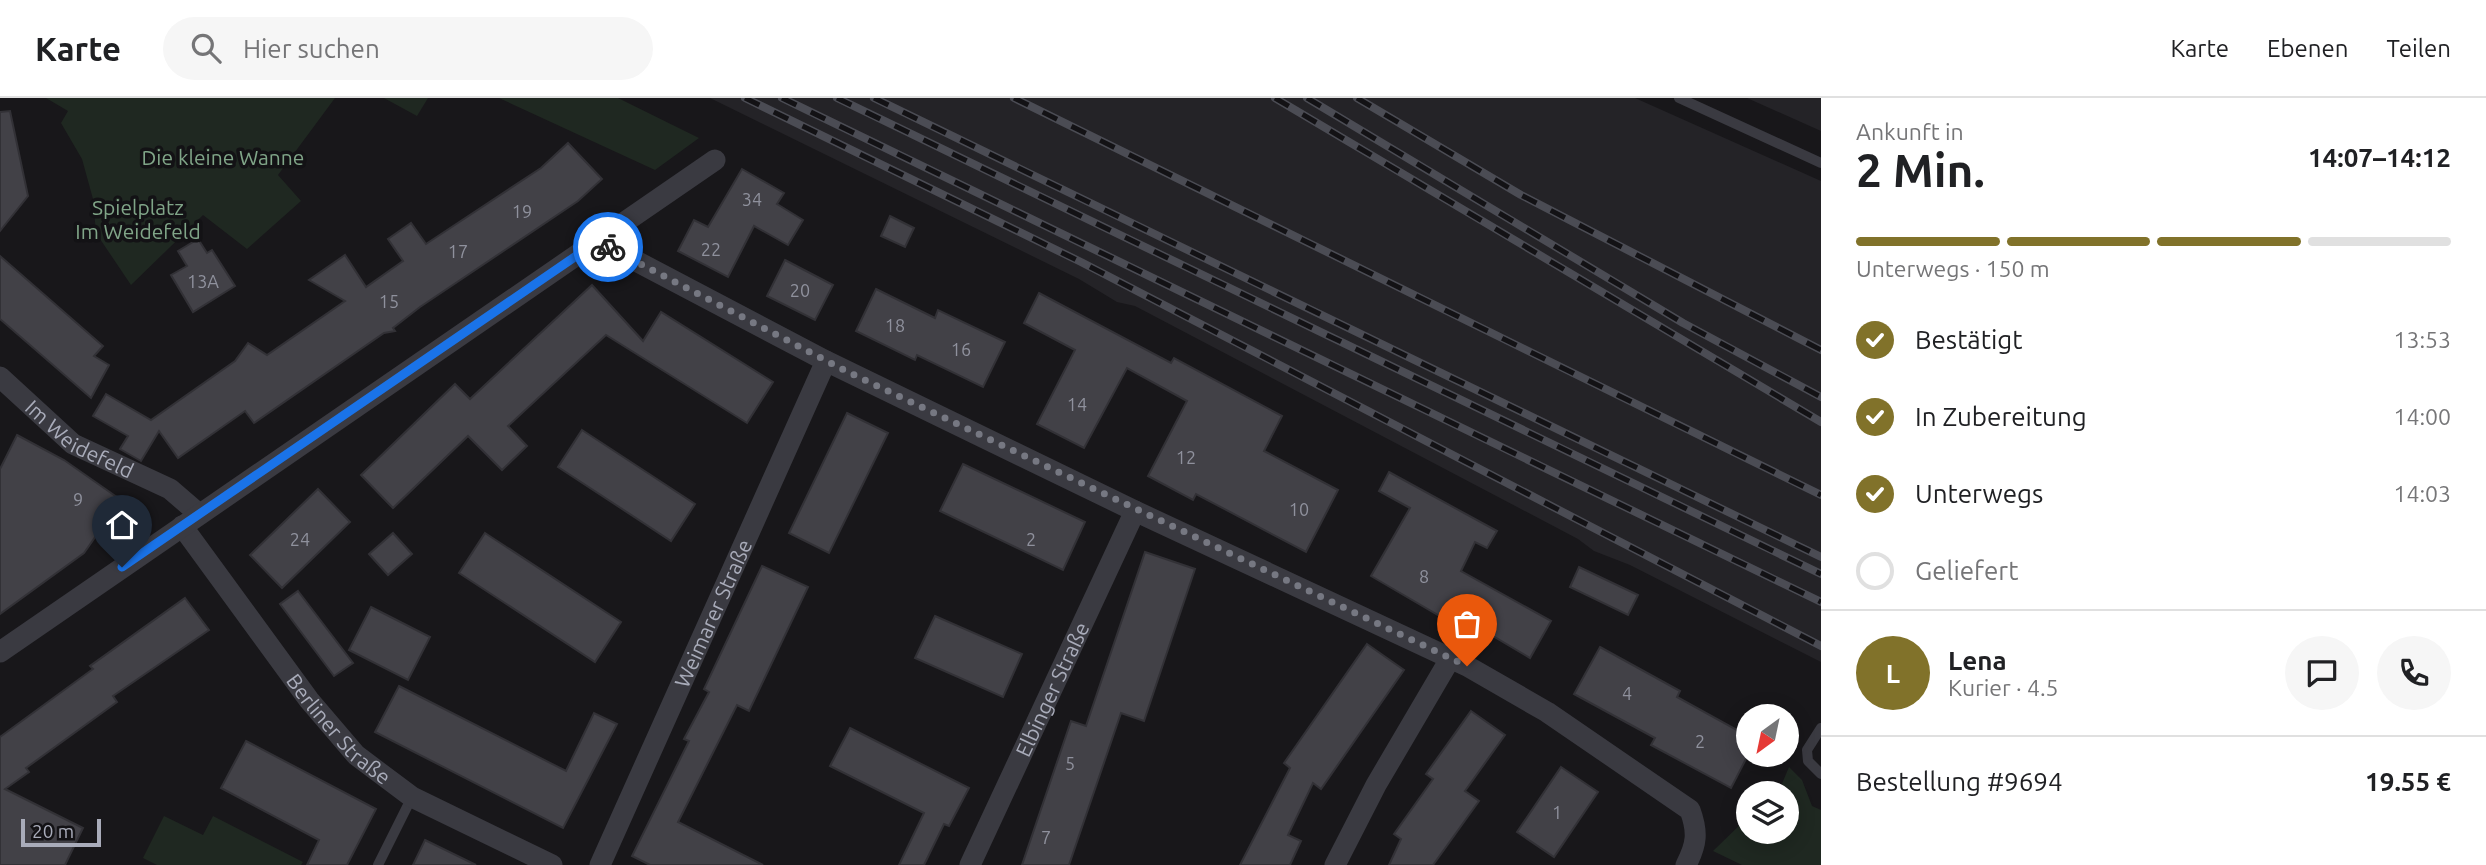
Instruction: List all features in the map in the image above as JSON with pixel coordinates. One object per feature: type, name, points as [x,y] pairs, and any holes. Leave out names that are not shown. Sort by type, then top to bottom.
[{"type":"street","points":[[0,652],[715,160]]},
{"type":"street","points":[[598,241],[826,361],[1135,511],[1450,659],[1547,712],[1690,810],[1697,830],[1696,845],[1686,865]]},
{"type":"street","name":"Weimarer Straße","points":[[600,865],[826,361]]},
{"type":"street","name":"Im Weidefeld","points":[[0,377],[73,444],[170,489],[191,520]]},
{"type":"street","name":"Elbinger Straße","points":[[970,865],[1135,511]]},
{"type":"street","name":"Berliner Straße","points":[[191,520],[332,728],[356,755],[412,797],[552,865]]},
{"type":"street","points":[[1335,865],[1376,785],[1450,659]]},
{"type":"lane","points":[[1679,98],[1821,163]]},
{"type":"lane","points":[[1821,728],[1807,750],[1808,761],[1821,774]]},
{"type":"lane","points":[[378,865],[412,797]]},
{"type":"shaded area","points":[[710,98],[1635,98],[1821,181],[1821,662],[1630,565],[1594,551],[1578,539],[1135,306],[1117,302],[1079,279]]},
{"type":"shaded area","points":[[1747,98],[1821,98],[1821,131]]},
{"type":"green space","name":"Die kleine Wanne","points":[[46,98],[335,98],[278,175],[301,201],[247,249],[203,215],[131,285],[96,233],[93,199],[82,159],[61,123],[68,111]]},
{"type":"green space","points":[[384,98],[428,98],[417,116]]},
{"type":"green space","points":[[499,98],[618,98],[699,138],[655,170]]},
{"type":"green space","points":[[1789,767],[1802,780],[1812,806],[1821,810],[1821,865],[1742,865],[1713,851],[1736,829],[1736,844],[1799,844],[1799,781],[1783,781]]},
{"type":"green space","points":[[164,816],[203,835],[213,816],[303,862],[301,865],[157,865],[143,858]]},
{"type":"building","points":[[10,111],[28,196],[0,231],[0,112]]},
{"type":"building","points":[[568,143],[602,179],[578,201],[420,307],[393,328],[395,331],[384,333],[254,423],[245,411],[178,458],[159,431],[141,461],[120,449],[128,436],[93,416],[106,394],[151,420],[235,361],[248,343],[267,355],[345,301],[309,280],[345,255],[366,287],[403,261],[388,239],[411,223],[426,244],[541,168]]},
{"type":"building","points":[[742,169],[784,193],[777,204],[803,220],[788,245],[754,226],[728,277],[678,251],[694,220],[708,227]]},
{"type":"building","points":[[890,216],[914,228],[905,247],[881,236]]},
{"type":"building","points":[[198,239],[207,253],[212,250],[235,286],[193,312],[171,275],[187,266],[178,251]]},
{"type":"building","points":[[0,256],[103,346],[94,356],[109,365],[91,398],[0,319]]},
{"type":"building","points":[[785,260],[833,285],[815,320],[767,296]]},
{"type":"building","points":[[592,285],[643,341],[661,312],[773,382],[747,423],[606,335],[508,426],[527,446],[502,470],[468,436],[393,508],[361,475],[455,384],[470,399]]},
{"type":"building","points":[[876,289],[935,318],[938,310],[1005,342],[983,387],[917,355],[915,360],[856,331]]},
{"type":"building","points":[[1039,293],[1171,363],[1174,358],[1282,416],[1264,451],[1338,490],[1306,552],[1196,494],[1193,500],[1148,476],[1187,401],[1127,368],[1084,448],[1037,424],[1075,350],[1024,323]]},
{"type":"building","points":[[847,413],[888,433],[829,553],[789,533]]},
{"type":"building","points":[[582,430],[695,504],[671,541],[558,467]]},
{"type":"building","points":[[17,435],[64,460],[121,500],[84,553],[0,614],[0,469]]},
{"type":"building","points":[[963,464],[1085,522],[1063,570],[940,511]]},
{"type":"building","points":[[1389,472],[1497,531],[1487,548],[1475,542],[1461,571],[1551,621],[1530,658],[1454,613],[1450,622],[1371,576],[1410,508],[1379,491]]},
{"type":"building","points":[[318,489],[350,522],[282,588],[250,555]]},
{"type":"building","points":[[393,533],[412,554],[388,575],[369,554]]},
{"type":"building","points":[[485,533],[621,622],[595,662],[459,573]]},
{"type":"building","points":[[1145,552],[1195,569],[1144,721],[1121,713],[1069,865],[1022,865],[1071,721],[1086,726]]},
{"type":"building","points":[[762,566],[808,587],[749,711],[737,705],[678,822],[763,865],[650,865],[632,856],[689,741],[684,739],[709,692],[704,689]]},
{"type":"building","points":[[1579,567],[1638,595],[1628,615],[1570,587]]},
{"type":"building","points":[[298,591],[353,663],[334,676],[280,604]]},
{"type":"building","points":[[185,598],[209,630],[113,696],[117,702],[26,768],[29,772],[5,789],[83,828],[65,865],[0,865],[0,737],[93,669],[90,666]]},
{"type":"building","points":[[371,607],[430,637],[408,680],[349,650]]},
{"type":"building","points":[[935,616],[1022,654],[1003,697],[915,658]]},
{"type":"building","points":[[1367,644],[1404,670],[1321,789],[1313,783],[1288,835],[1301,841],[1290,865],[1240,865],[1290,768],[1284,763]]},
{"type":"building","points":[[1600,647],[1680,691],[1677,697],[1736,729],[1736,767],[1742,767],[1731,788],[1651,745],[1655,738],[1574,694]]},
{"type":"building","points":[[399,686],[566,771],[594,713],[617,724],[563,828],[375,732]]},
{"type":"building","points":[[1471,711],[1505,735],[1465,791],[1479,801],[1433,865],[1389,865],[1401,839],[1394,834],[1433,779],[1426,774]]},
{"type":"building","points":[[850,728],[969,788],[949,826],[944,824],[924,865],[899,865],[924,813],[830,766]]},
{"type":"building","points":[[246,741],[376,809],[347,865],[307,865],[319,840],[221,788]]},
{"type":"building","points":[[1561,767],[1598,792],[1554,857],[1517,832]]},
{"type":"building","points":[[425,840],[476,865],[413,865]]},
{"type":"railway","points":[[745,98],[1081,262],[1821,646]]},
{"type":"railway","points":[[782,98],[1821,602]]},
{"type":"railway","points":[[837,98],[1821,574]]},
{"type":"railway","points":[[874,98],[1821,557]]},
{"type":"railway","points":[[1014,98],[1821,495]]},
{"type":"railway","points":[[1275,98],[1821,422]]},
{"type":"railway","points":[[1307,98],[1683,323],[1821,397]]},
{"type":"railway","points":[[1357,98],[1521,195],[1821,350]]},
{"type":"way so far","points":[[608,247],[850,373],[1135,511],[1467,666]]},
{"type":"route","points":[[122,567],[598,241],[608,247]]},
{"type":"park label","name":"Spielplatz Im Weidefeld","points":[[138,219]]}]
